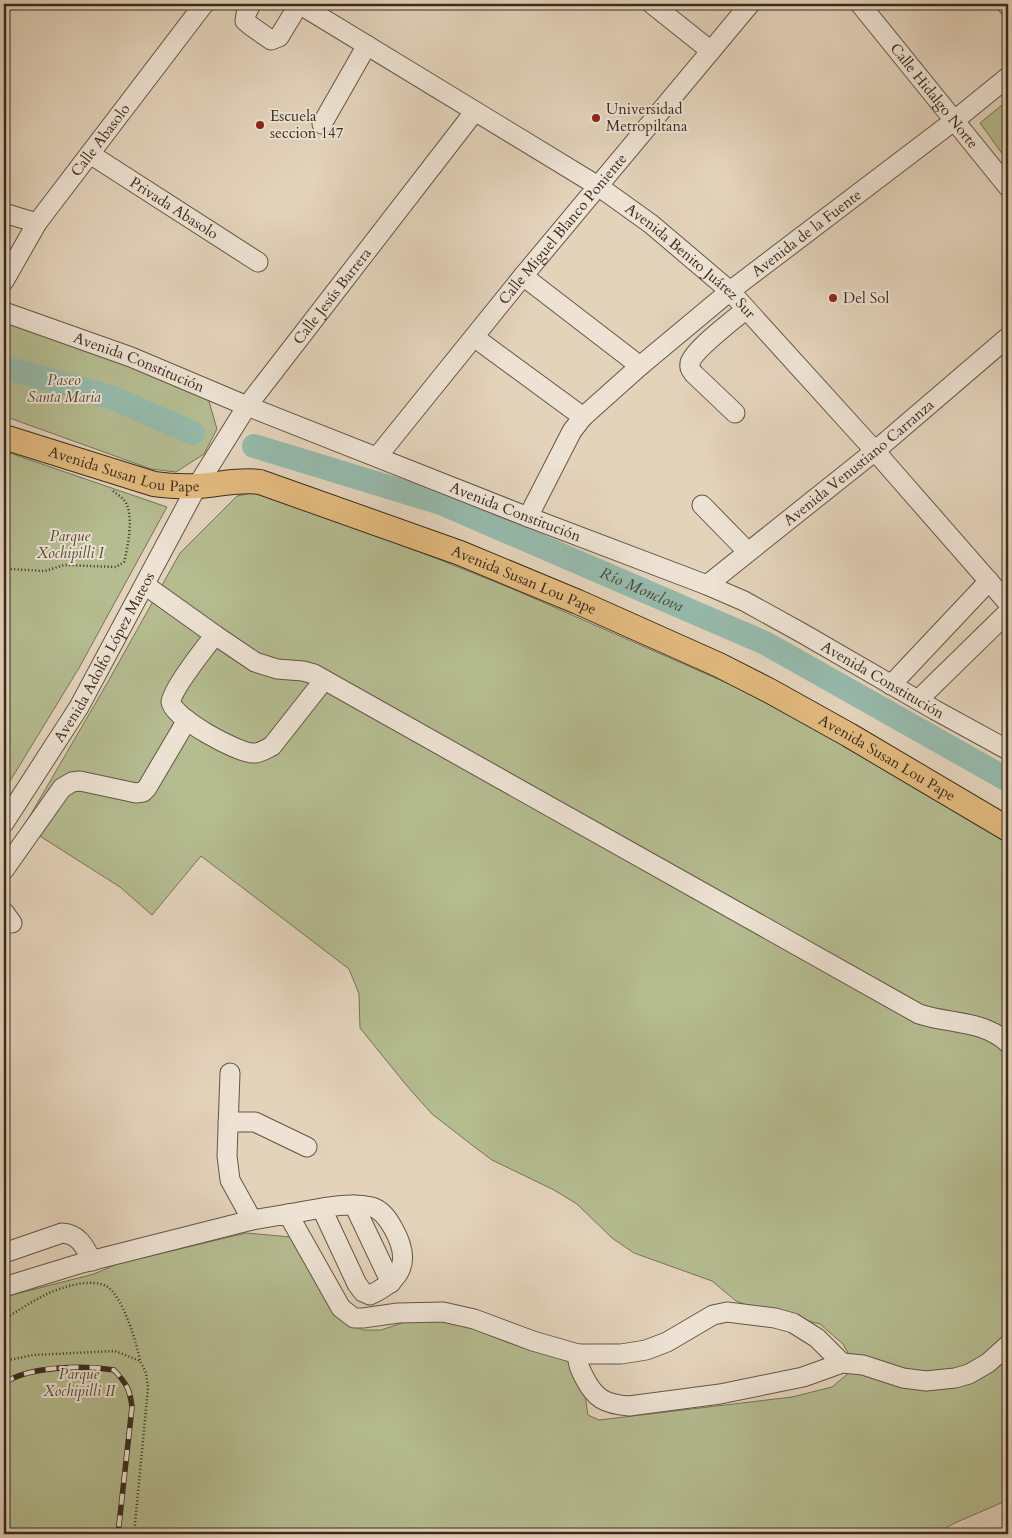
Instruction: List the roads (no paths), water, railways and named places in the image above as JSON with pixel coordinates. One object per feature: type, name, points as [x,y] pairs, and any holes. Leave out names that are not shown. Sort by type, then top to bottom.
[{"type":"main road","name":"Avenida Susan Lou Pape","points":[[4,437],[154,484],[173,487],[197,486],[249,480],[272,485],[460,553],[578,602],[770,691],[849,735],[1008,829]]},
{"type":"street","name":"Calle Abasolo","points":[[4,280],[37,223],[204,4]]},
{"type":"street","points":[[251,4],[245,21],[272,40],[280,37],[299,4]]},
{"type":"street","name":"Avenida Benito Juárez Sur","points":[[299,4],[598,186],[650,224],[730,291],[1008,603]]},
{"type":"street","points":[[652,4],[711,52]]},
{"type":"street","name":"Calle Miguel Blanco Poniente","points":[[377,457],[523,276],[750,4]]},
{"type":"street","name":"Calle Hidalgo Norte","points":[[860,4],[1008,187]]},
{"type":"street","points":[[322,124],[367,45]]},
{"type":"street","name":"Avenida de la Fuente","points":[[528,517],[572,431],[583,417],[640,366],[730,291],[955,120],[1008,77]]},
{"type":"street","name":"Calle Jesús Barrera","points":[[197,486],[247,406],[475,112]]},
{"type":"street","name":"Privada Abasolo","points":[[90,154],[258,262]]},
{"type":"street","points":[[4,213],[37,223]]},
{"type":"street","points":[[523,276],[640,366]]},
{"type":"street","points":[[735,413],[694,374],[689,364],[700,350],[746,309]]},
{"type":"street","name":"Avenida Constitución","points":[[4,312],[131,357],[247,406],[528,517],[707,585],[760,610],[918,700],[1006,745]]},
{"type":"street","points":[[474,336],[583,417]]},
{"type":"street","name":"Avenida Venustiano Carranza","points":[[707,585],[875,452],[1008,337]]},
{"type":"street","points":[[219,394],[232,418],[231,431]]},
{"type":"street","points":[[231,431],[246,422],[275,416]]},
{"type":"street","name":"Avenida Adolfo López Mateos","points":[[4,823],[10,802],[79,707],[197,486]]},
{"type":"street","points":[[702,505],[748,552]]},
{"type":"street","points":[[891,685],[989,581]]},
{"type":"street","points":[[145,584],[256,662],[266,667],[314,674],[918,1014],[934,1019],[961,1022],[984,1028],[999,1034],[1008,1043]]},
{"type":"street","points":[[918,700],[1008,612]]},
{"type":"street","points":[[215,635],[172,695],[170,701],[171,705],[203,732],[243,751],[261,752],[272,746],[324,680]]},
{"type":"street","points":[[4,870],[62,788],[72,782],[80,781],[136,793],[142,792],[147,788],[187,720]]},
{"type":"street","points":[[230,1073],[227,1156],[230,1180],[252,1220]]},
{"type":"street","points":[[228,1122],[255,1122],[307,1147]]},
{"type":"street","points":[[4,1288],[92,1261],[252,1220],[322,1209],[354,1205],[374,1208],[381,1212],[396,1234],[403,1253],[400,1272],[391,1284],[370,1295],[361,1289],[322,1209]]},
{"type":"street","points":[[354,1205],[391,1284]]},
{"type":"street","points":[[288,1214],[341,1308],[354,1318],[372,1318],[398,1313],[443,1312],[474,1319],[533,1341],[578,1354],[621,1354],[646,1350],[667,1342],[713,1315],[727,1312],[775,1318],[793,1323],[817,1338],[842,1364]]},
{"type":"street","points":[[4,1253],[62,1232],[78,1238],[92,1261]]},
{"type":"street","points":[[578,1354],[581,1370],[595,1395],[607,1402],[628,1406],[720,1394],[803,1377],[842,1364],[863,1365],[904,1378],[926,1381],[955,1378],[969,1374],[988,1363],[1008,1345]]},
{"type":"waterway","points":[[4,367],[113,398],[193,433]]},
{"type":"waterway","name":"Río Monclova","points":[[254,446],[441,503],[765,643],[1008,780]]},
{"type":"railway","points":[[4,1383],[28,1373],[73,1367],[114,1370],[122,1379],[129,1391],[132,1407],[118,1534]]},
{"type":"place","name":"Universidad Metropiltana","points":[[596,118]]},
{"type":"place","name":"Escuela seccion 147","points":[[260,125]]},
{"type":"place","name":"Del Sol","points":[[833,298]]},
{"type":"park label","name":"Paseo Santa Maria","points":[[64,388]]},
{"type":"park label","name":"Parque Xochipilli I","points":[[70,544]]},
{"type":"park label","name":"Parque Xochipilli II","points":[[79,1382]]}]
